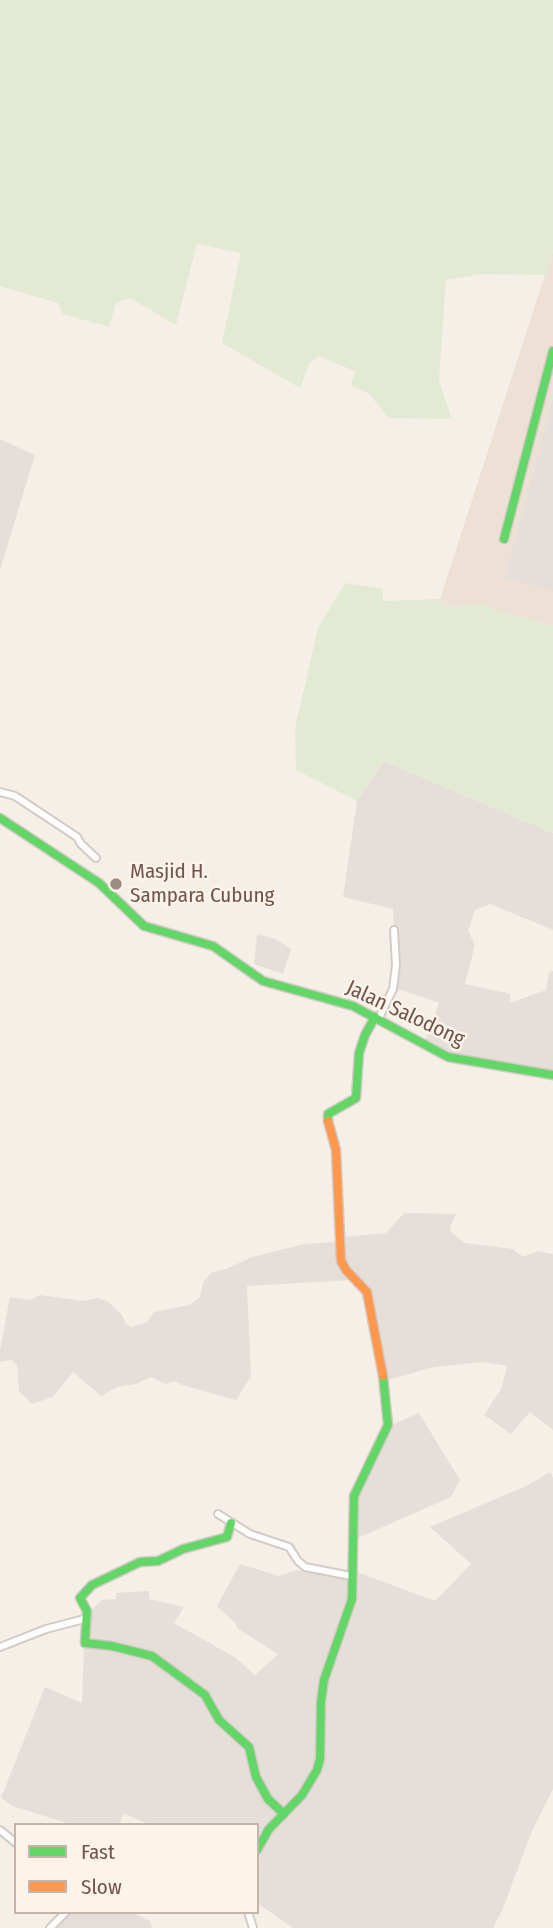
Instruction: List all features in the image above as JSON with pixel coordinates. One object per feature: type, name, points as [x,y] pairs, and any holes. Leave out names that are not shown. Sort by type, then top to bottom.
[{"type":"street","points":[[504,539],[553,351]]},
{"type":"street","points":[[0,792],[15,796],[73,834],[96,858]]},
{"type":"street","name":"Jalan Salodong","points":[[0,818],[99,883],[144,926],[212,946],[263,981],[353,1006],[448,1057],[553,1075]]},
{"type":"street","points":[[259,1846],[269,1829],[302,1795],[317,1770],[321,1750],[324,1680],[352,1599],[354,1496],[388,1425],[389,1411],[367,1292],[341,1261],[336,1150],[327,1118],[328,1114],[356,1098],[359,1054],[365,1035],[393,989],[396,965],[394,930]]},
{"type":"street","points":[[218,1514],[250,1534],[289,1547],[305,1567],[351,1576]]},
{"type":"street","points":[[231,1522],[227,1537],[183,1549],[158,1561],[140,1562],[96,1581],[80,1598],[88,1618],[85,1643],[112,1646],[152,1656],[205,1695],[219,1720],[249,1747],[256,1777],[268,1799],[284,1814]]},
{"type":"street","points":[[0,1647],[46,1629],[88,1618]]},
{"type":"street","points":[[0,1830],[14,1841]]},
{"type":"street","points":[[50,1928],[63,1914]]},
{"type":"shaded area","points":[[553,250],[553,626],[494,610],[485,604],[457,608],[445,605],[440,599]]},
{"type":"shaded area","points":[[553,399],[553,591],[505,578]]},
{"type":"shaded area","points":[[0,439],[35,455],[0,570]]},
{"type":"shaded area","points":[[384,761],[553,833],[553,930],[490,904],[475,910],[468,931],[475,945],[465,984],[510,994],[510,1003],[546,990],[549,972],[553,971],[553,1072],[457,1056],[425,1042],[439,1003],[396,988],[393,909],[343,897],[357,801]]},
{"type":"shaded area","points":[[257,934],[276,939],[291,949],[283,974],[254,964]]},
{"type":"shaded area","points":[[404,1213],[456,1214],[450,1227],[451,1232],[465,1243],[513,1249],[523,1257],[538,1251],[553,1254],[553,1430],[530,1412],[511,1434],[484,1415],[501,1389],[507,1366],[482,1362],[434,1367],[387,1380],[372,1294],[346,1263],[343,1237],[386,1233]]},
{"type":"shaded area","points":[[340,1242],[340,1269],[350,1280],[247,1286],[251,1376],[236,1400],[174,1381],[166,1384],[151,1377],[136,1384],[117,1387],[101,1396],[73,1372],[53,1397],[32,1404],[19,1391],[17,1365],[11,1360],[0,1362],[10,1297],[30,1300],[40,1295],[83,1301],[97,1298],[109,1302],[122,1315],[126,1324],[132,1327],[147,1322],[154,1312],[190,1305],[199,1298],[204,1281],[212,1272],[226,1269],[252,1257],[304,1244]]},
{"type":"shaded area","points":[[419,1413],[460,1480],[451,1497],[358,1538],[355,1503],[391,1425]]},
{"type":"shaded area","points":[[550,1472],[553,1478],[553,1789],[532,1831],[493,1928],[293,1928],[259,1904],[259,1823],[146,1823],[123,1813],[120,1823],[67,1823],[12,1806],[1,1798],[45,1687],[82,1703],[85,1616],[102,1600],[116,1599],[116,1593],[149,1591],[149,1599],[184,1607],[174,1623],[236,1658],[255,1675],[278,1654],[237,1628],[217,1606],[240,1564],[279,1576],[296,1570],[347,1580],[357,1572],[435,1601],[471,1564],[430,1527],[526,1486]]},
{"type":"shaded area","points":[[67,1914],[135,1914],[150,1921],[152,1928],[52,1928]]},
{"type":"green space","points":[[0,0],[553,0],[553,250],[546,275],[483,274],[446,280],[439,381],[452,419],[389,418],[369,394],[351,385],[355,371],[318,356],[309,364],[300,388],[222,343],[241,253],[197,244],[176,325],[130,298],[116,303],[109,327],[63,314],[58,303],[0,286]]},
{"type":"green space","points":[[345,583],[383,589],[383,601],[440,599],[445,605],[457,608],[485,604],[494,610],[553,626],[553,833],[384,761],[357,801],[296,770],[295,728],[318,628]]},
{"type":"traffic: fast","points":[[504,539],[553,351]]},
{"type":"traffic: fast","points":[[0,818],[99,883],[144,926],[213,946],[263,981],[353,1006],[448,1057],[553,1075]]},
{"type":"traffic: fast","points":[[328,1121],[328,1114],[356,1098],[359,1053],[375,1017]]},
{"type":"traffic: fast","points":[[259,1846],[269,1829],[302,1795],[317,1770],[320,1759],[324,1680],[352,1599],[354,1496],[388,1425],[383,1376]]},
{"type":"traffic: fast","points":[[231,1523],[227,1537],[183,1549],[158,1561],[140,1562],[92,1585],[80,1598],[87,1611],[85,1643],[112,1646],[152,1656],[205,1695],[219,1720],[249,1747],[256,1777],[268,1799],[284,1814]]},
{"type":"traffic: slow","points":[[328,1121],[336,1150],[341,1261],[367,1292],[383,1376]]},
{"type":"place","name":"Masjid H. Sampara Cubung","points":[[116,884]]}]
